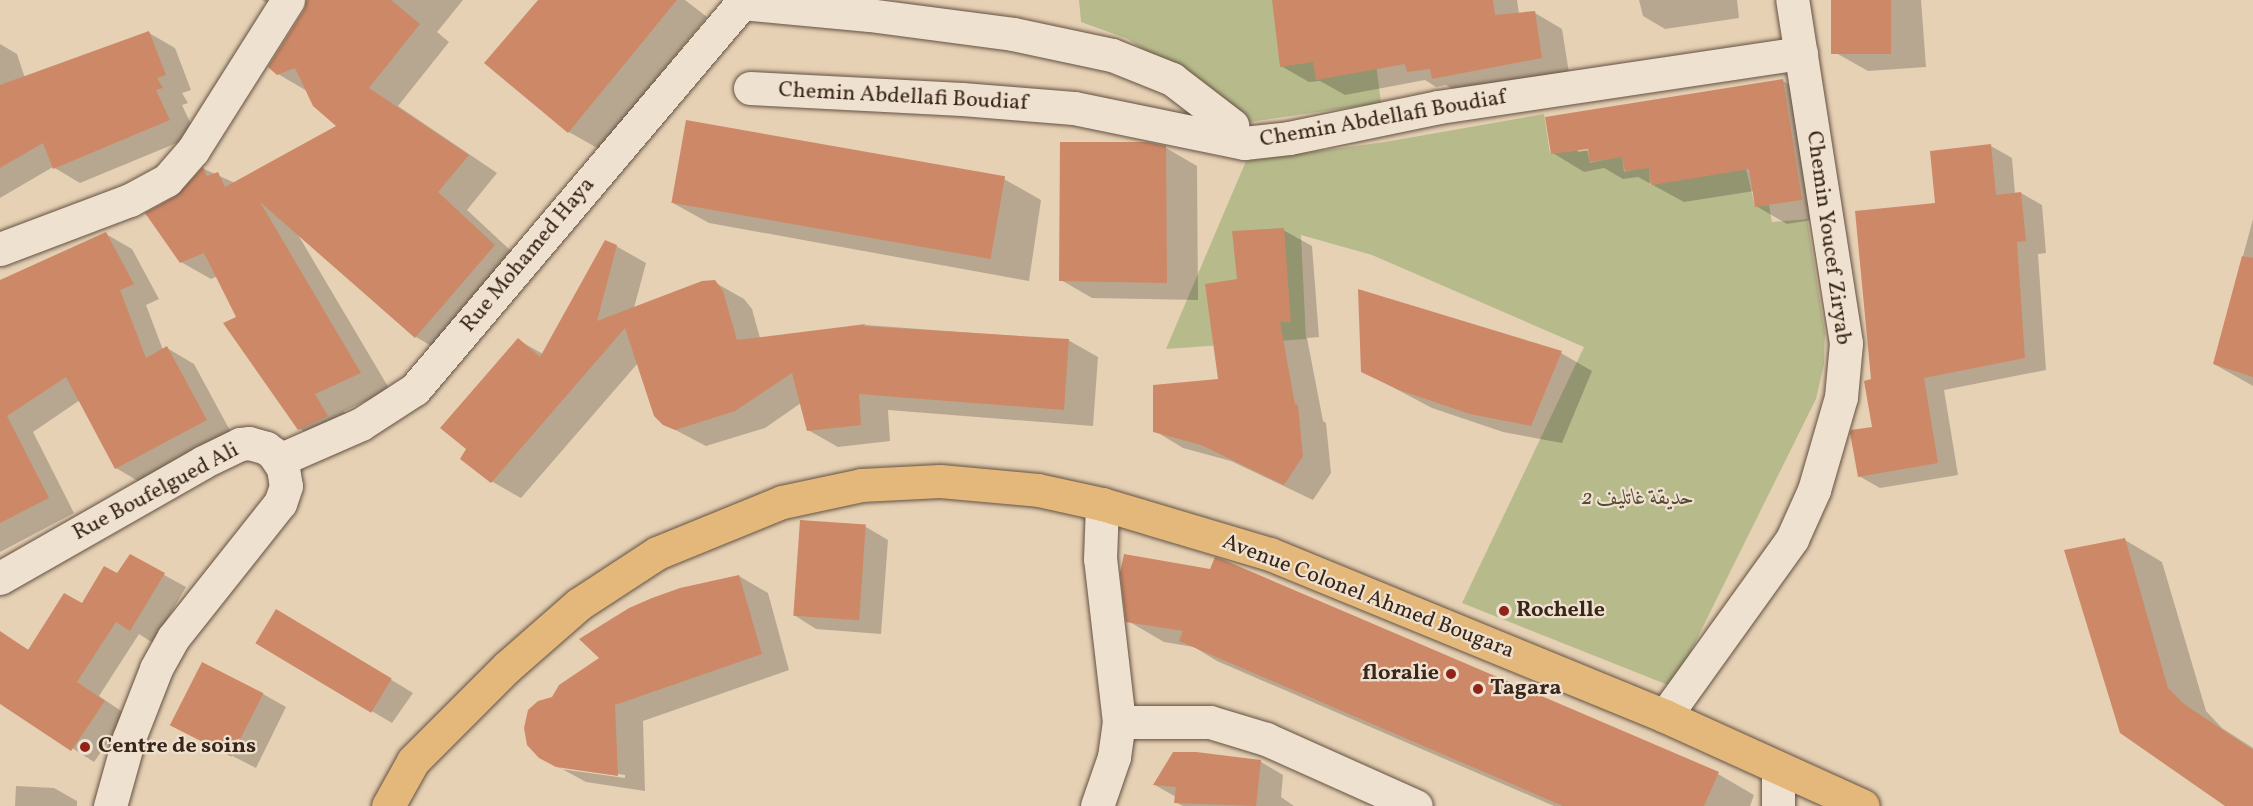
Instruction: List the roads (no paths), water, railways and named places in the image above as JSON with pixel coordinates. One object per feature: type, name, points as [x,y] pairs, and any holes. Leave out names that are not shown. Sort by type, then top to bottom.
[{"type":"main road","name":"Avenue Colonel Ahmed Bougara","points":[[388,806],[413,761],[507,667],[579,604],[657,553],[782,502],[861,485],[940,481],[1038,490],[1102,504],[1270,555],[1665,716],[1778,770],[1863,806]]},
{"type":"street","points":[[0,249],[130,200],[167,180],[194,150],[288,0]]},
{"type":"street","name":"Chemin Youcef Ziryab","points":[[1665,716],[1792,539],[1814,490],[1841,398],[1846,343],[1792,0]]},
{"type":"street","name":"Rue Mohamed Haya","points":[[279,460],[361,424],[416,389],[747,4],[869,15],[1013,34],[1112,55],[1172,79],[1232,125]]},
{"type":"street","name":"Chemin Abdellafi Boudiaf","points":[[750,88],[962,99],[1074,108],[1244,143],[1289,138],[1439,107],[1801,53]]},
{"type":"street","name":"Rue Boufelgued Ali","points":[[0,578],[203,462],[240,444],[257,444],[273,453],[279,460]]},
{"type":"street","points":[[101,806],[156,669],[173,638],[280,503],[286,477],[279,460]]},
{"type":"street","points":[[1097,806],[1114,757],[1119,722],[1100,559],[1102,504]]},
{"type":"street","points":[[1119,722],[1210,722],[1266,739],[1416,806]]},
{"type":"street","points":[[110,806],[129,738]]},
{"type":"street","points":[[1778,770],[1778,806]]},
{"type":"place","name":"Rochelle","points":[[1504,611]]},
{"type":"place","name":"floralie","points":[[1451,674]]},
{"type":"place","name":"Tagara","points":[[1478,689]]},
{"type":"place","name":"Centre de soins","points":[[85,747]]},
{"type":"park label","name":"حديقة غاتليف 2","points":[[1638,499]]}]
